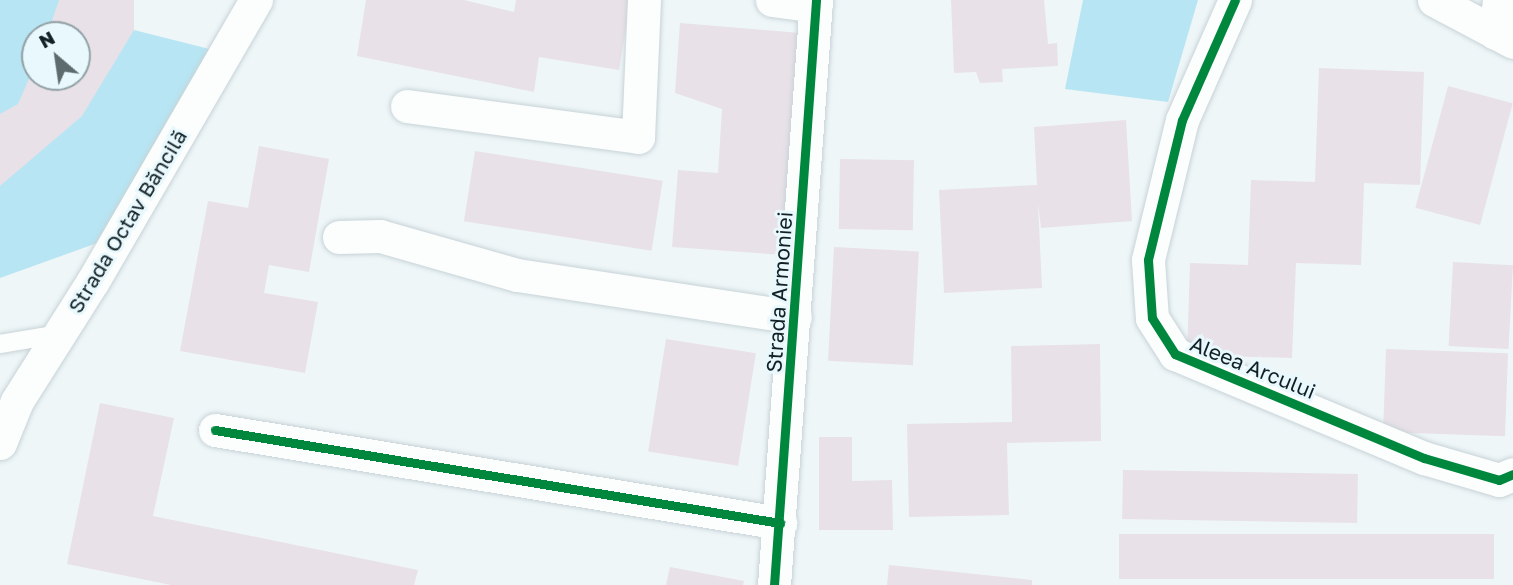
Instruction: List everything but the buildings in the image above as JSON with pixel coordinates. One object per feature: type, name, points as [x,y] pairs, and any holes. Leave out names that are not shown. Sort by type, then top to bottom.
[{"type":"street","name":"Strada Octav Băncilă","points":[[0,443],[17,401],[60,334],[256,0]]},
{"type":"street","points":[[407,106],[638,138],[644,0]]},
{"type":"street","points":[[772,0],[816,3]]},
{"type":"street","name":"Aleea Arcului","points":[[1235,0],[1182,120],[1148,260],[1152,318],[1175,354],[1424,458],[1499,480],[1513,474]]},
{"type":"street","points":[[1434,0],[1504,37]]},
{"type":"street","points":[[1499,0],[1504,37]]},
{"type":"street","name":"Strada Armoniei","points":[[774,585],[816,3]]},
{"type":"street","points":[[339,237],[380,236],[517,275],[795,317]]},
{"type":"street","points":[[215,430],[780,523]]},
{"type":"lane","points":[[0,344],[60,334]]},
{"type":"shaded area","points":[[0,0],[134,0],[134,30],[237,56],[100,242],[0,278]]},
{"type":"shaded area","points":[[1083,0],[1198,0],[1168,102],[1065,89]]},
{"type":"cycle path","points":[[774,585],[816,0]]},
{"type":"cycle path","points":[[1235,0],[1182,120],[1148,260],[1152,318],[1175,354],[1424,458],[1499,480],[1513,474]]},
{"type":"cycle path","points":[[215,430],[780,523]]}]
